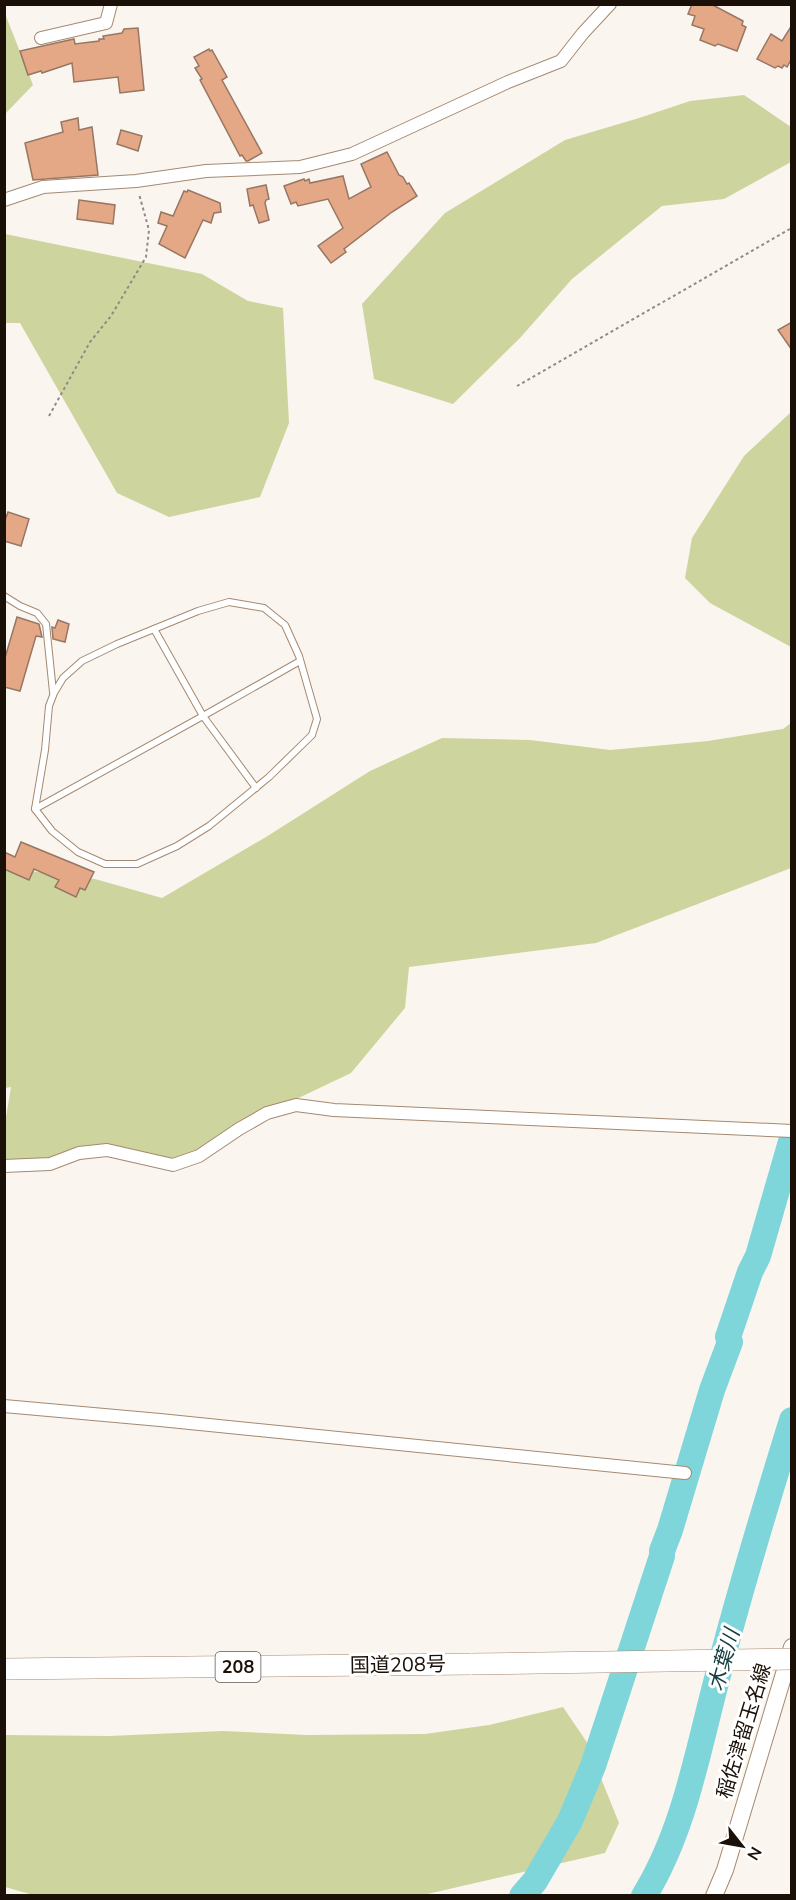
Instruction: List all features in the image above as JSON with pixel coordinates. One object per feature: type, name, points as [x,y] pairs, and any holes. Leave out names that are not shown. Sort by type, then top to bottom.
[{"type":"highway","name":"国道208号","points":[[4,1669],[792,1659]]},
{"type":"main road","name":"稲佐津留玉名線","points":[[714,1896],[725,1870],[792,1647]]},
{"type":"street","points":[[41,38],[106,23],[111,4]]},
{"type":"street","points":[[4,200],[43,188],[136,181],[206,171],[300,167],[352,154],[508,82],[561,61],[610,4]]},
{"type":"street","points":[[4,1166],[50,1164],[79,1153],[107,1150],[173,1165],[199,1156],[267,1113],[296,1105],[345,1111],[792,1131]]},
{"type":"street","points":[[4,1406],[685,1473]]},
{"type":"lane","points":[[4,596],[37,613],[46,624],[54,693]]},
{"type":"lane","points":[[229,602],[264,608],[285,625],[300,661],[317,719],[312,735],[256,788],[209,826],[177,846],[137,864],[105,864],[78,852],[52,831],[35,809],[45,750],[49,706],[54,693],[63,678],[81,661],[198,611],[229,602]]},
{"type":"lane","points":[[154,629],[203,716],[256,788]]},
{"type":"lane","points":[[35,809],[300,661]]},
{"type":"path","points":[[49,417],[90,342],[111,316],[146,257],[149,230],[136,181]]},
{"type":"path","points":[[517,386],[790,228]]},
{"type":"green space","points":[[4,11],[33,85],[5,114],[4,114]]},
{"type":"green space","points":[[744,95],[791,127],[791,162],[724,199],[662,206],[572,279],[520,338],[453,404],[374,379],[362,304],[445,213],[565,140],[690,101]]},
{"type":"green space","points":[[5,234],[202,274],[248,301],[283,308],[289,423],[260,497],[169,517],[117,493],[20,323],[5,323]]},
{"type":"green space","points":[[791,412],[791,647],[710,603],[685,578],[692,538],[744,456]]},
{"type":"green space","points":[[791,723],[791,868],[596,943],[409,967],[405,1008],[351,1073],[267,1113],[173,1165],[107,1150],[5,1165],[5,1123],[11,1087],[5,1088],[5,866],[13,869],[95,879],[162,898],[266,837],[370,771],[442,738],[530,740],[610,750],[708,741],[783,729]]},
{"type":"green space","points":[[563,1707],[586,1741],[619,1823],[605,1853],[423,1895],[37,1896],[5,1887],[5,1735],[109,1736],[223,1731],[307,1735],[425,1734],[489,1725]]},
{"type":"building","points":[[692,4],[711,4],[743,21],[742,25],[746,27],[737,51],[700,40],[704,29],[692,25],[695,16],[688,14]]},
{"type":"building","points":[[792,25],[792,58],[787,67],[784,65],[782,68],[778,66],[775,68],[757,59],[771,34],[782,41]]},
{"type":"building","points":[[138,28],[144,90],[120,93],[118,77],[74,82],[72,63],[28,75],[20,51],[74,39],[75,44],[99,41],[99,39],[104,39],[103,36],[122,33],[124,29]]},
{"type":"building","points":[[209,49],[212,50],[227,77],[222,80],[262,153],[248,161],[242,155],[240,156],[195,68],[199,66],[194,57]]},
{"type":"building","points":[[78,118],[79,130],[92,127],[98,175],[33,180],[25,143],[63,132],[61,122]]},
{"type":"building","points":[[121,130],[142,136],[138,151],[117,144]]},
{"type":"building","points":[[387,152],[399,175],[407,184],[409,183],[417,196],[344,249],[346,252],[331,263],[318,246],[343,228],[328,199],[298,206],[296,202],[291,204],[284,186],[304,179],[305,181],[309,179],[310,183],[343,176],[349,199],[371,187],[361,164]]},
{"type":"building","points":[[266,185],[269,199],[265,203],[269,220],[259,223],[253,205],[250,206],[247,189]]},
{"type":"building","points":[[188,190],[220,203],[221,212],[214,213],[211,223],[203,220],[185,258],[159,244],[167,226],[158,223],[161,212],[173,216],[184,191]]},
{"type":"building","points":[[79,200],[115,205],[113,224],[77,219]]},
{"type":"building","points":[[792,322],[792,350],[778,330]]},
{"type":"building","points":[[8,512],[29,519],[21,546],[4,541],[4,523]]},
{"type":"building","points":[[17,617],[39,624],[42,637],[36,636],[20,691],[4,687],[4,661]]},
{"type":"building","points":[[58,620],[69,624],[65,642],[53,639],[52,627],[55,628]]},
{"type":"building","points":[[21,842],[94,872],[85,890],[80,888],[76,897],[55,887],[59,880],[34,869],[29,880],[4,869],[4,852],[15,857]]},
{"type":"waterway","points":[[522,1896],[535,1881],[570,1821],[593,1766],[662,1556],[712,1390],[730,1342],[728,1337],[750,1272],[758,1256],[792,1138]]},
{"type":"waterway","name":"木葉川","points":[[644,1896],[658,1871],[680,1817],[735,1611],[792,1420]]}]
